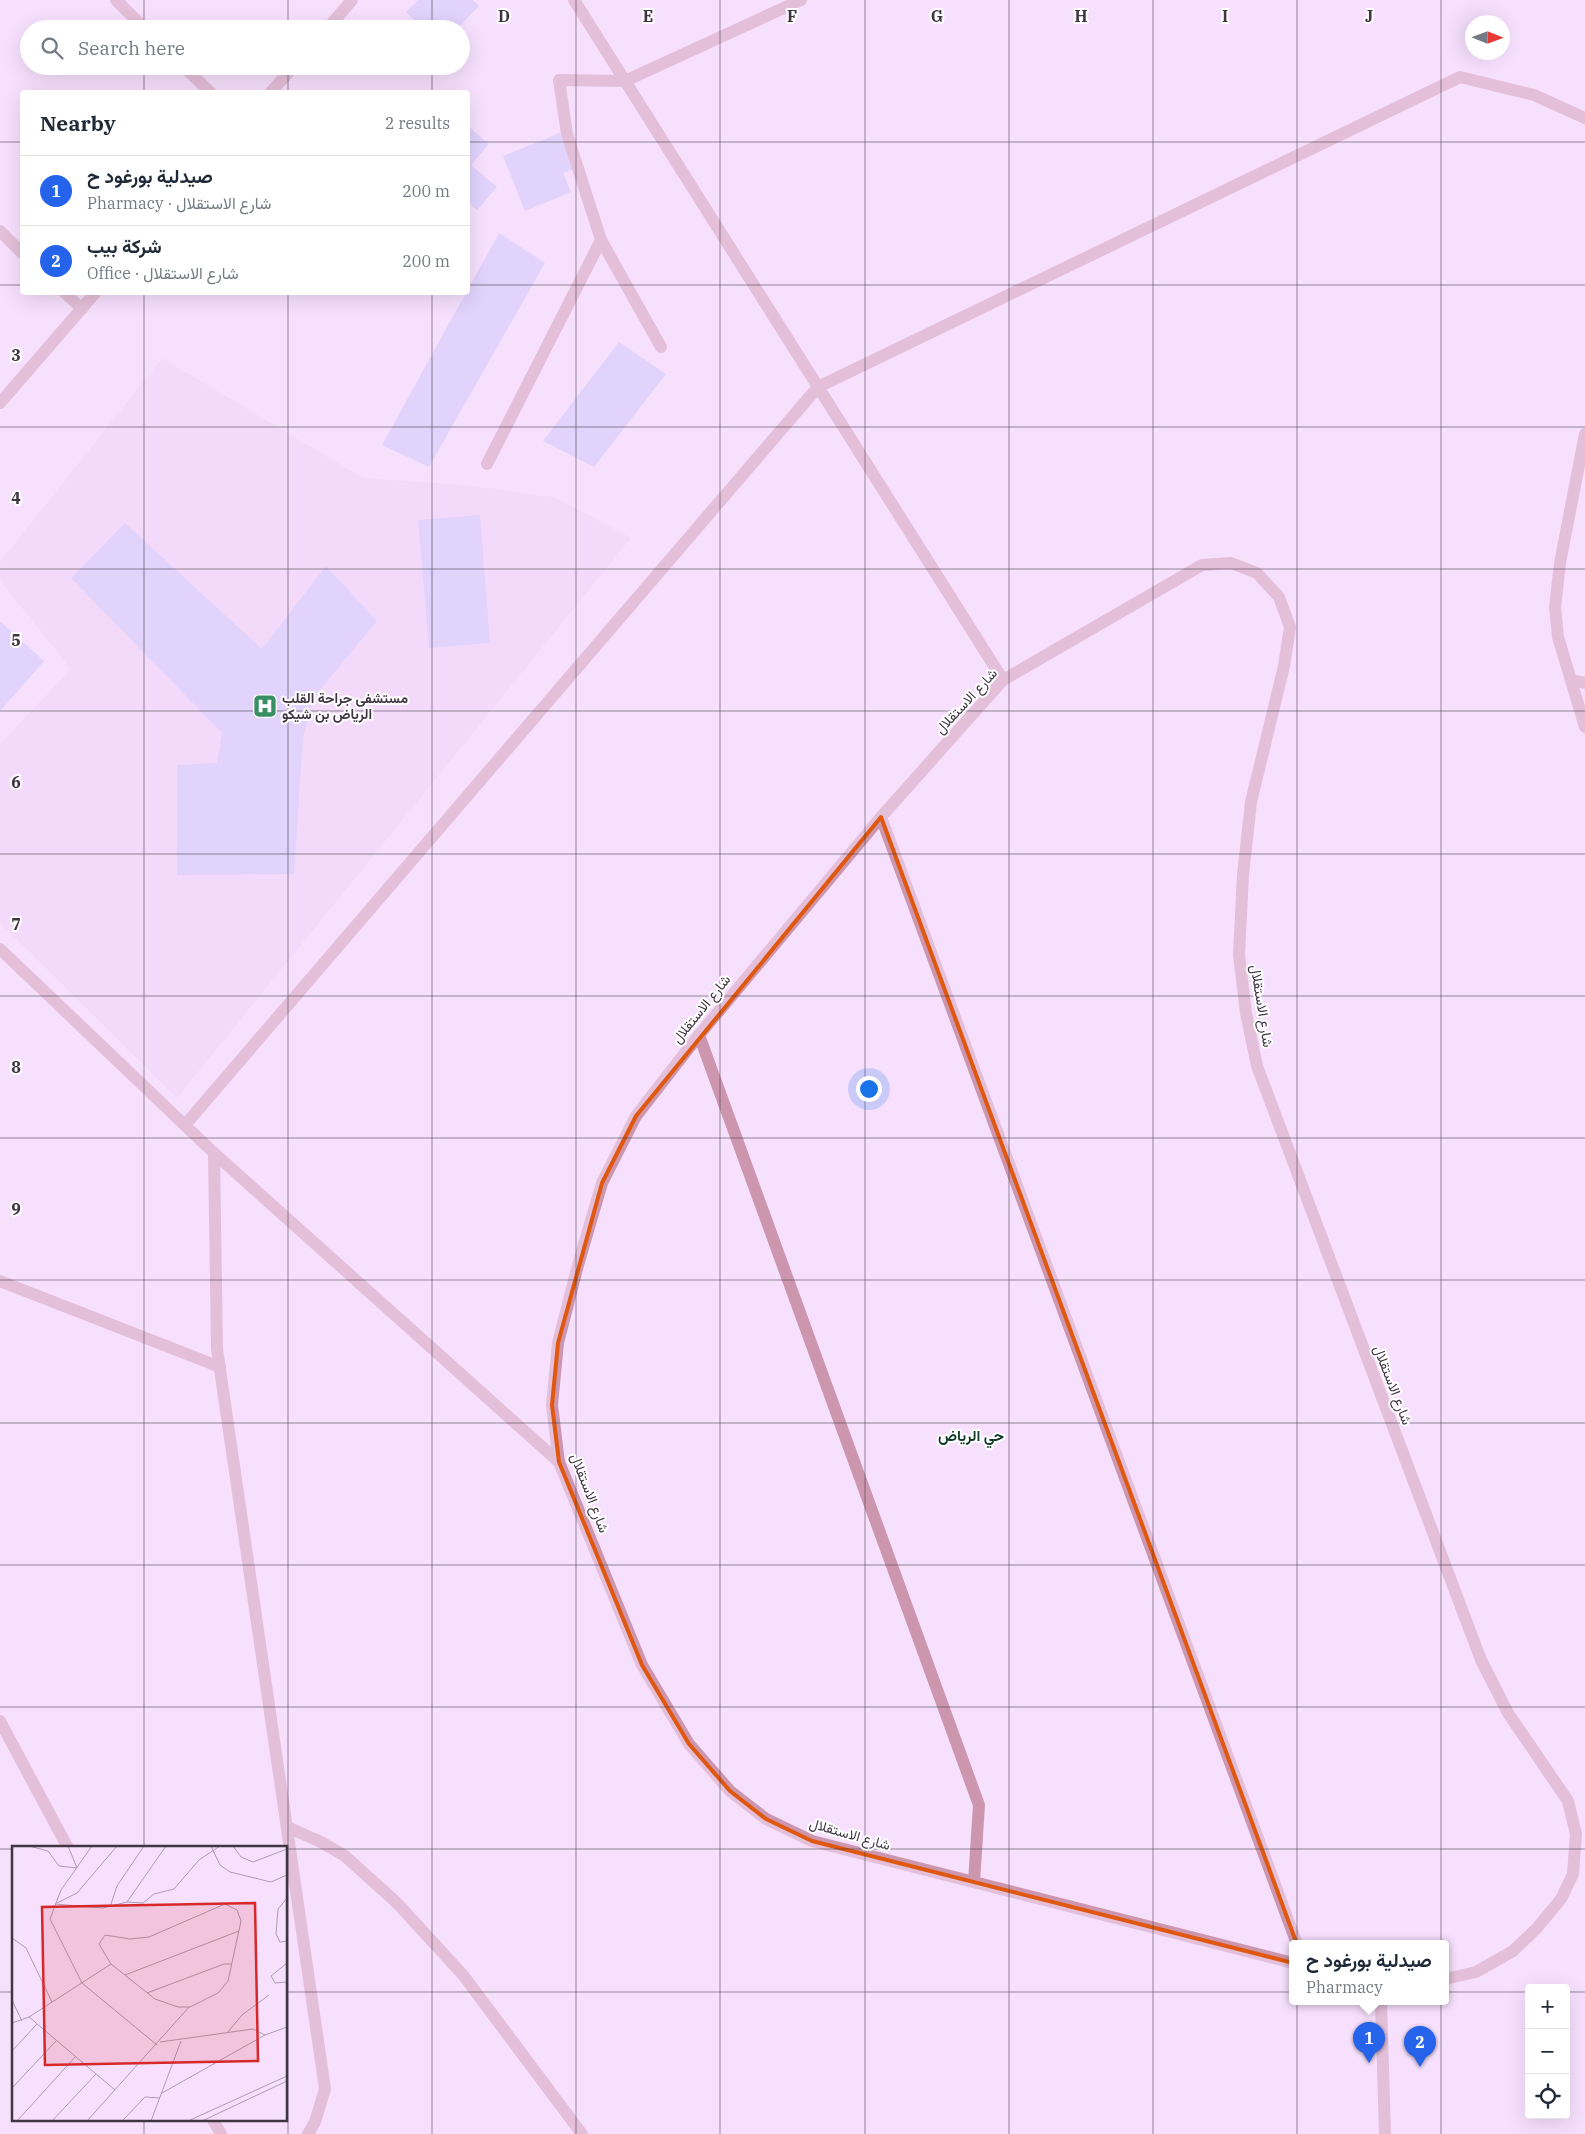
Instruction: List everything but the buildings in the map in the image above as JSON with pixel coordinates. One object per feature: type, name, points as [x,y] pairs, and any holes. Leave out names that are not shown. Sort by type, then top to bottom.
[{"type":"street","points":[[116,0],[136,20]]},
{"type":"street","points":[[335,20],[352,0]]},
{"type":"street","points":[[574,0],[1003,680]]},
{"type":"street","points":[[661,348],[601,240],[567,134],[559,80],[625,81],[800,0]]},
{"type":"street","points":[[192,75],[208,90]]},
{"type":"street","points":[[273,90],[286,75]]},
{"type":"street","points":[[185,1125],[818,387],[1460,76],[1534,95],[1585,118]]},
{"type":"street","points":[[0,231],[20,251]]},
{"type":"street","points":[[487,464],[601,240]]},
{"type":"street","points":[[67,295],[82,309]]},
{"type":"street","points":[[0,403],[94,295]]},
{"type":"street","points":[[1585,434],[1560,563],[1555,606],[1558,637],[1585,727]]},
{"type":"street","name":"شارع الاستقلال","points":[[1289,1962],[812,1841],[766,1819],[730,1791],[689,1744],[642,1664],[559,1462],[552,1405],[558,1343],[602,1183],[636,1116],[698,1036],[881,818],[1003,680],[1202,565],[1231,563],[1257,573],[1279,597],[1290,627],[1284,666],[1251,802],[1243,875],[1239,954],[1246,1013],[1256,1066],[1481,1660],[1508,1713],[1568,1801],[1576,1834],[1573,1874],[1561,1899],[1536,1930],[1513,1951],[1476,1972],[1449,1978]]},
{"type":"street","points":[[1571,680],[1585,683]]},
{"type":"street","points":[[881,818],[1296,1940]]},
{"type":"street","points":[[0,949],[214,1153],[559,1462]]},
{"type":"street","points":[[698,1036],[979,1805],[974,1882]]},
{"type":"street","points":[[214,1153],[217,1349],[325,2089],[315,2122],[308,2134]]},
{"type":"street","points":[[0,1281],[220,1367]]},
{"type":"street","points":[[0,1721],[67,1846]]},
{"type":"street","points":[[287,1827],[321,1842],[345,1856],[397,1903],[463,1976],[582,2134]]},
{"type":"street","points":[[1381,2005],[1386,2134]]},
{"type":"street","points":[[215,2122],[221,2134]]},
{"type":"highlighted area","points":[[881,817],[1305,1966],[812,1841],[766,1819],[730,1791],[689,1744],[642,1665],[559,1462],[552,1405],[558,1343],[602,1183],[636,1116]]},
{"type":"shaded area","name":"مستشفى جراحة القلب الرياض بن شيكو","points":[[162,358],[363,478],[466,485],[556,498],[631,538],[177,1098],[0,923],[0,744],[71,669],[0,581],[0,562]]},
{"type":"place","name":"مستشفى جراحة القلب الرياض بن شيكو","points":[[265,706]]},
{"type":"place","name":"صيدلية بورغود ح","points":[[1369,2063]]},
{"type":"place","name":"شركة بيب","points":[[1420,2067]]},
{"type":"district","name":"حي الرياض","points":[[971,1435]]}]
